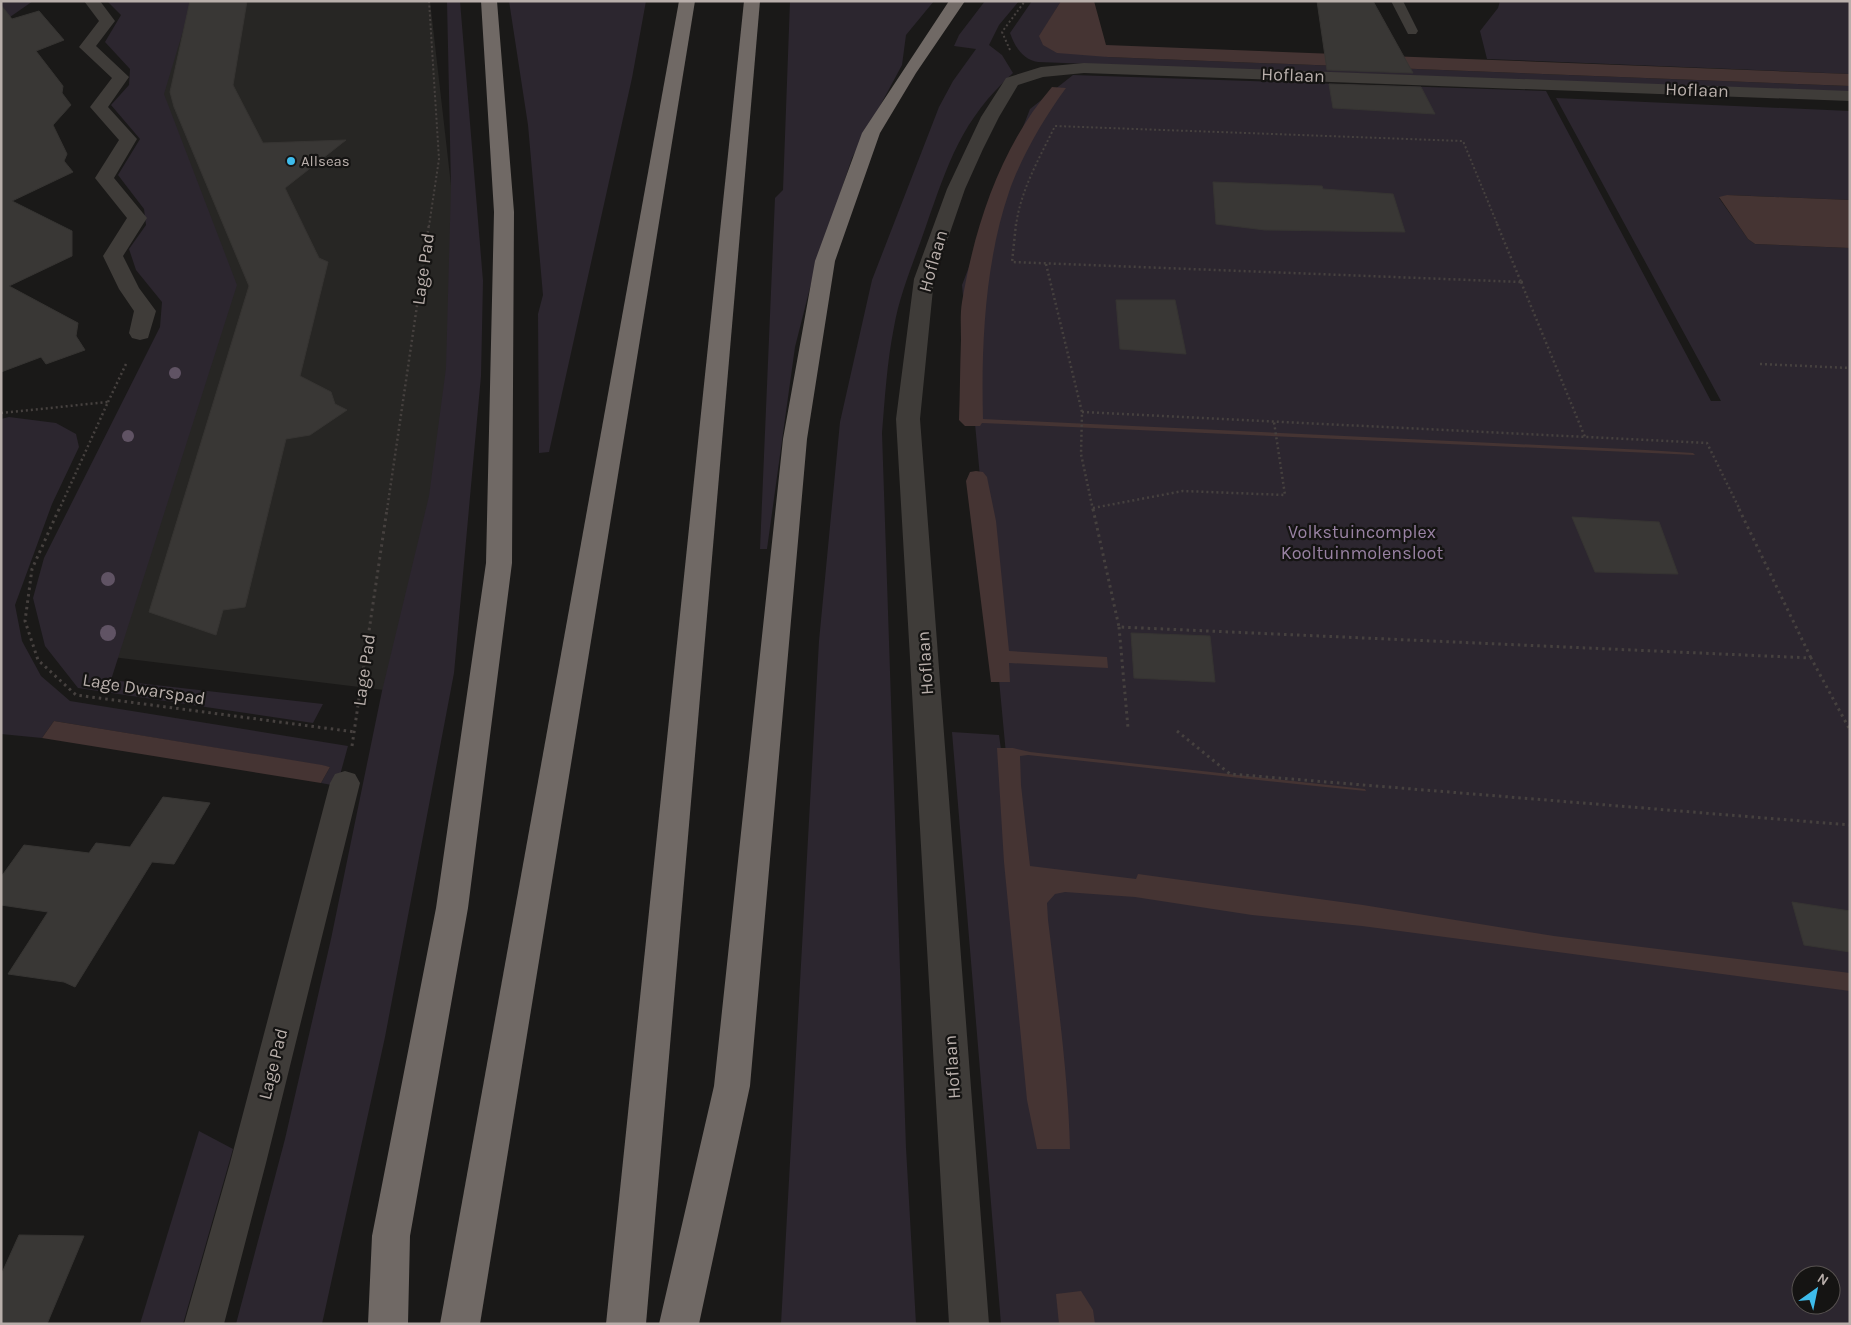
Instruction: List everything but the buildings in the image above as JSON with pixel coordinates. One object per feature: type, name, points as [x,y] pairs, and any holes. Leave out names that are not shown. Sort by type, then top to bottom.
[{"type":"highway","points":[[388,1324],[391,1236],[452,908],[499,563],[504,212],[489,1]]},
{"type":"highway","points":[[460,1324],[687,1]]},
{"type":"highway","points":[[626,1324],[752,1]]},
{"type":"highway","points":[[679,1324],[732,1086],[795,438],[825,261],[871,133],[908,73],[957,1]]},
{"type":"street","points":[[92,1],[107,21],[87,47],[121,77],[99,107],[128,139],[104,178],[137,218],[113,256],[129,289],[145,311],[140,333]]},
{"type":"street","name":"Hoflaan","points":[[969,1324],[908,418],[924,279],[956,189],[990,117],[1012,82],[1041,72],[1094,68],[1850,96]]},
{"type":"street","name":"Lage Pad","points":[[204,1324],[248,1163],[345,784]]},
{"type":"lane","points":[[1397,1],[1412,31]]},
{"type":"path","name":"Lage Pad","points":[[345,784],[355,732],[439,159],[429,1]]},
{"type":"path","points":[[1025,1],[1002,32],[1006,45],[1017,57],[1041,72]]},
{"type":"path","points":[[1522,282],[1012,262],[1017,215],[1030,178],[1055,126],[1463,141],[1522,282],[1585,437]]},
{"type":"path","points":[[1046,264],[1082,412],[1081,454],[1119,627],[1128,728]]},
{"type":"path","name":"Lage Dwarspad","points":[[140,333],[32,569],[25,620],[38,660],[76,695],[355,732]]},
{"type":"path","points":[[1760,364],[1850,368]]},
{"type":"path","points":[[1,412],[108,402]]},
{"type":"path","points":[[1082,412],[1707,443],[1811,658],[1850,730]]},
{"type":"path","points":[[1093,508],[1183,491],[1286,496],[1274,422]]},
{"type":"path","points":[[1119,627],[1811,658]]},
{"type":"path","points":[[1178,731],[1230,774],[1850,825]]},
{"type":"shaded area","points":[[173,1],[430,1],[464,299],[409,693],[104,656],[210,287],[141,111]]},
{"type":"shaded area","points":[[1061,1],[1094,1],[1106,45],[1850,74],[1850,86],[1108,57],[1057,53],[1043,45],[1039,36]]},
{"type":"shaded area","points":[[1052,87],[1066,88],[1041,125],[1020,165],[1009,192],[995,247],[986,304],[983,419],[1646,450],[1693,453],[1695,455],[982,423],[980,426],[965,426],[959,420],[961,311],[974,244],[993,188],[1005,161],[1018,135]]},
{"type":"shaded area","points":[[1727,195],[1850,200],[1850,248],[1755,244],[1748,239],[1719,197]]},
{"type":"shaded area","points":[[970,472],[983,472],[987,477],[996,521],[1009,651],[1107,657],[1108,668],[1009,663],[1010,682],[991,682],[966,481]]},
{"type":"shaded area","points":[[54,721],[330,767],[321,783],[42,738]]},
{"type":"shaded area","points":[[997,748],[1013,748],[1030,752],[1365,789],[1366,791],[1028,755],[1020,756],[1021,785],[1030,866],[1136,879],[1138,874],[1363,905],[1554,936],[1850,973],[1850,991],[1362,926],[1252,915],[1135,897],[1065,892],[1055,894],[1047,903],[1065,1063],[1070,1149],[1037,1149],[1027,1100],[1004,862]]},
{"type":"shaded area","points":[[1081,1291],[1093,1310],[1095,1324],[1059,1324],[1056,1294]]},
{"type":"green space","points":[[1,1],[33,1],[10,17],[1,18]]},
{"type":"green space","points":[[107,1],[192,1],[164,94],[237,285],[111,680],[323,704],[313,723],[78,688],[45,646],[33,598],[44,558],[160,327],[162,302],[136,270],[129,249],[146,225],[144,209],[118,175],[140,139],[111,105],[129,85],[130,69],[105,42],[121,15]]},
{"type":"green space","points":[[447,1],[460,1],[483,281],[481,376],[454,673],[385,1037],[322,1324],[236,1324],[285,1139],[331,939],[382,691],[429,496],[446,368],[451,186]]},
{"type":"green space","points":[[509,1],[646,1],[632,78],[549,452],[539,453],[538,314],[543,295],[528,125]]},
{"type":"green space","points":[[790,1],[934,1],[906,35],[902,65],[852,158],[814,272],[795,347],[767,549],[760,549],[775,198],[783,190]]},
{"type":"green space","points":[[985,1],[1019,1],[999,25],[989,45],[1002,55],[1013,73],[995,91],[969,125],[950,162],[934,203],[904,288],[897,314],[888,366],[882,433],[906,1148],[916,1324],[781,1324],[819,641],[840,422],[872,280],[939,107],[953,81],[976,49],[954,46],[959,35]]},
{"type":"green space","points":[[1032,1],[1061,1],[1040,36],[1108,57],[1850,86],[1850,92],[1038,62],[1028,59],[1020,52],[1010,33]]},
{"type":"green space","points":[[1500,1],[1850,1],[1850,74],[1487,59],[1480,31],[1498,8]]},
{"type":"green space","name":"Volkstuincomplex Kooltuinmolensloot","points":[[1073,75],[1546,91],[1711,401],[1721,401],[1556,98],[1850,111],[1850,200],[1728,195],[1719,198],[1748,239],[1755,244],[1850,248],[1850,1324],[1001,1324],[952,732],[999,735],[1015,850],[962,285],[1030,109]]},
{"type":"green space","points":[[9,417],[56,423],[76,434],[79,447],[52,504],[15,605],[22,641],[41,676],[70,701],[348,746],[337,786],[321,783],[330,767],[54,721],[42,738],[1,734],[1,419]]},
{"type":"green space","points":[[199,1131],[233,1149],[183,1324],[140,1324]]},
{"type":"place","name":"Allseas","points":[[291,161]]}]
